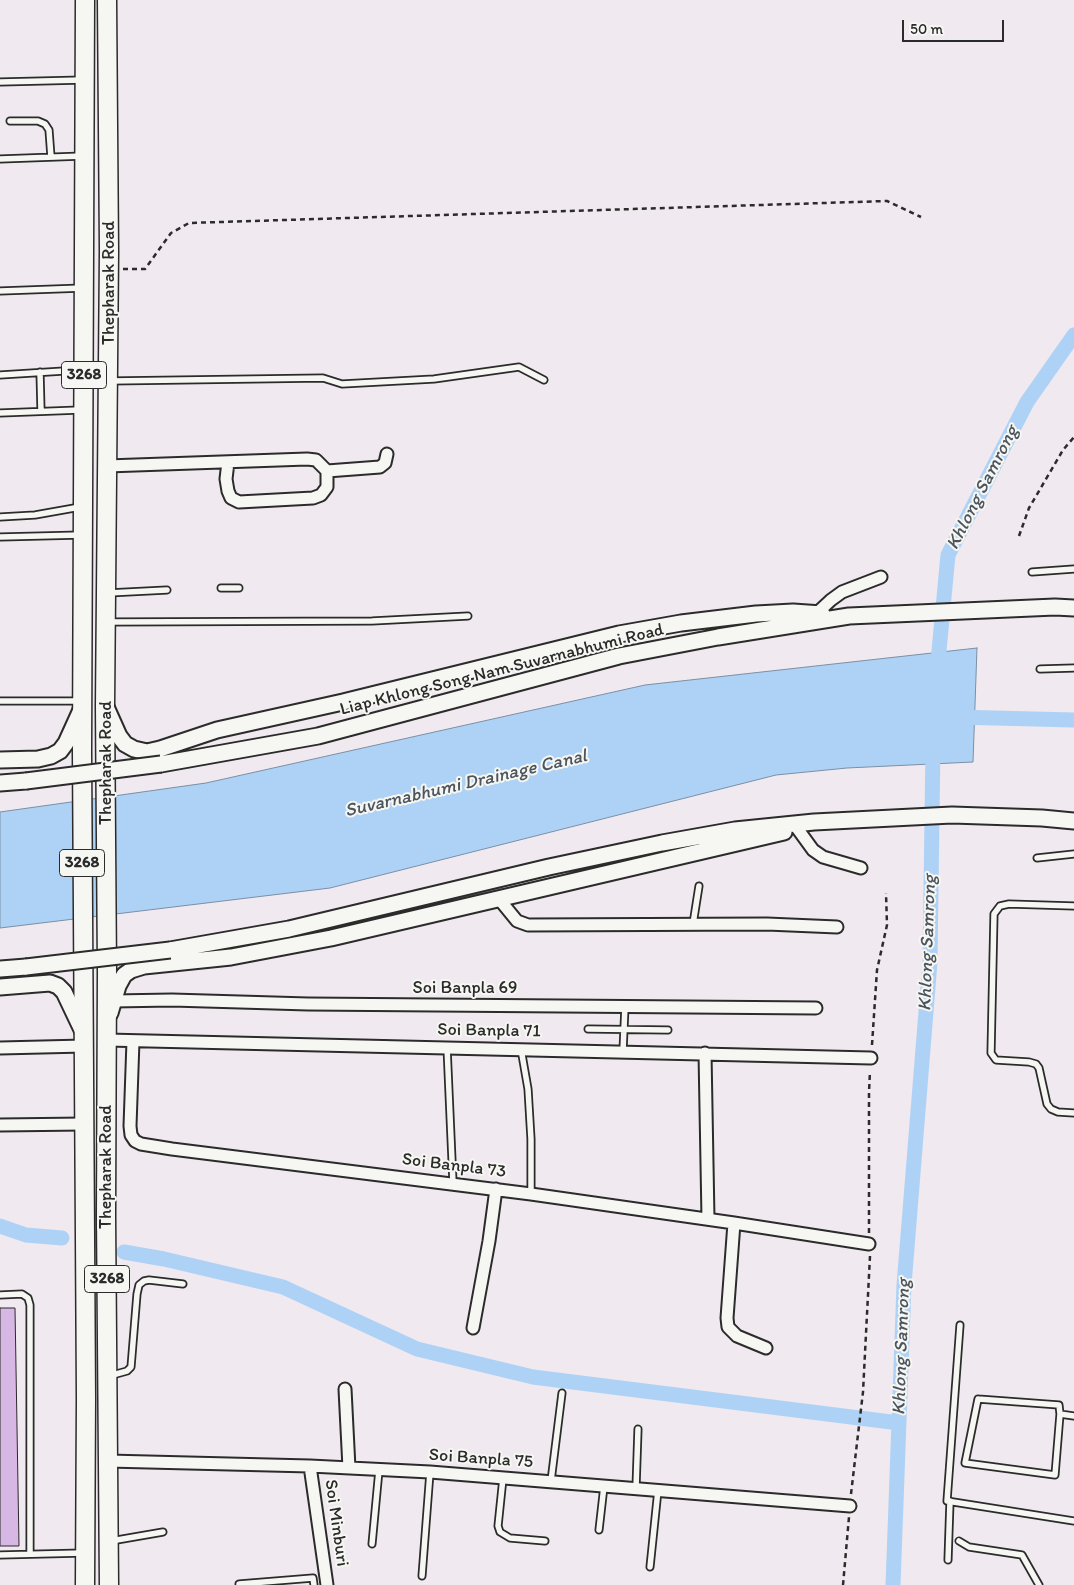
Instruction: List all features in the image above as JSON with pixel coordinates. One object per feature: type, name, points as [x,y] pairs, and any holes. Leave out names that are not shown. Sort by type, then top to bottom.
[{"type":"main road","name":"Thepharak Road","points":[[85,0],[82,704],[85,1585]]},
{"type":"main road","name":"Thepharak Road","points":[[107,0],[109,269],[105,706],[109,1585]]},
{"type":"main road","name":"Liap Khlong Song Nam Suvarnabhumi Road","points":[[0,783],[26,782],[161,764],[318,736],[619,656],[845,616],[1055,607],[1074,608]]},
{"type":"main road","points":[[105,706],[119,736],[125,744],[134,750],[147,752],[217,730],[343,702],[619,634],[681,623],[756,614],[792,612],[845,616]]},
{"type":"main road","points":[[0,760],[38,759],[51,756],[60,751],[66,743],[82,704]]},
{"type":"main road","points":[[0,969],[170,950],[290,929],[402,904],[549,867],[662,842],[735,830],[814,822],[952,815],[1074,821]]},
{"type":"main road","points":[[106,1034],[113,1002],[124,975],[131,970],[144,966],[231,958],[331,938],[771,836],[814,822]]},
{"type":"main road","points":[[0,987],[50,983],[58,986],[64,992],[84,1041]]},
{"type":"street","points":[[327,471],[380,467],[385,463],[387,454]]},
{"type":"street","points":[[107,466],[307,459],[316,460],[327,471],[327,487],[321,495],[313,498],[239,502],[231,498],[228,491],[226,479],[228,462]]},
{"type":"street","points":[[817,613],[842,592],[882,577]]},
{"type":"street","points":[[797,828],[813,850],[823,857],[861,868]]},
{"type":"street","points":[[499,899],[518,921],[528,925],[767,924],[837,927]]},
{"type":"street","name":"Soi Banpla 69","points":[[113,1002],[172,1000],[308,1004],[816,1008]]},
{"type":"street","name":"Soi Banpla 71","points":[[106,1034],[133,1040],[871,1058]]},
{"type":"street","name":"Soi Banpla 73","points":[[133,1040],[130,1126],[131,1135],[135,1141],[141,1144],[453,1183],[869,1244]]},
{"type":"street","points":[[0,1048],[84,1041]]},
{"type":"street","points":[[705,1053],[708,1219]]},
{"type":"street","points":[[0,1125],[84,1124]]},
{"type":"street","points":[[473,1328],[489,1241],[496,1189]]},
{"type":"street","points":[[734,1223],[727,1318],[728,1327],[737,1336],[766,1348]]},
{"type":"street","points":[[346,1389],[349,1468]]},
{"type":"street","name":"Soi Banpla 75","points":[[108,1461],[310,1466],[430,1472],[850,1506]]},
{"type":"street","name":"Soi Minburi","points":[[310,1466],[327,1585]]},
{"type":"lane","points":[[0,82],[85,80]]},
{"type":"lane","points":[[10,121],[38,121],[46,124],[49,130],[51,157]]},
{"type":"lane","points":[[0,159],[85,156]]},
{"type":"lane","points":[[0,290],[85,288]]},
{"type":"lane","points":[[108,381],[323,378],[342,384],[434,379],[519,367],[544,380]]},
{"type":"lane","points":[[0,375],[84,369]]},
{"type":"lane","points":[[40,372],[41,411]]},
{"type":"lane","points":[[0,413],[84,410]]},
{"type":"lane","points":[[0,517],[50,513],[84,506]]},
{"type":"lane","points":[[0,538],[83,535]]},
{"type":"lane","points":[[1032,572],[1074,569]]},
{"type":"lane","points":[[221,588],[239,588]]},
{"type":"lane","points":[[106,593],[167,590]]},
{"type":"lane","points":[[106,622],[372,621],[468,616]]},
{"type":"lane","points":[[1040,669],[1074,668]]},
{"type":"lane","points":[[0,701],[82,704]]},
{"type":"lane","points":[[1037,858],[1074,854]]},
{"type":"lane","points":[[693,924],[699,886]]},
{"type":"lane","points":[[1074,906],[1010,904],[996,909],[994,914],[991,1054],[996,1060],[1036,1064],[1039,1068],[1047,1104],[1051,1109],[1058,1112],[1074,1113]]},
{"type":"lane","points":[[623,1051],[625,1006]]},
{"type":"lane","points":[[588,1029],[668,1030]]},
{"type":"lane","points":[[447,1047],[453,1183]]},
{"type":"lane","points":[[521,1049],[528,1089],[531,1138],[530,1194]]},
{"type":"lane","points":[[108,1376],[127,1371],[132,1367],[139,1286],[144,1281],[149,1280],[183,1284]]},
{"type":"lane","points":[[0,1295],[22,1294],[28,1298],[30,1305],[30,1554]]},
{"type":"lane","points":[[960,1325],[947,1501],[1074,1521]]},
{"type":"lane","points":[[551,1481],[562,1393]]},
{"type":"lane","points":[[978,1399],[1059,1405],[1060,1414],[1055,1475],[965,1463],[978,1399]]},
{"type":"lane","points":[[1060,1414],[1074,1416]]},
{"type":"lane","points":[[636,1488],[638,1429]]},
{"type":"lane","points":[[372,1544],[379,1470]]},
{"type":"lane","points":[[422,1576],[430,1472]]},
{"type":"lane","points":[[503,1478],[498,1526],[500,1532],[510,1538],[545,1541]]},
{"type":"lane","points":[[599,1530],[604,1486]]},
{"type":"lane","points":[[650,1567],[658,1490]]},
{"type":"lane","points":[[948,1560],[950,1501]]},
{"type":"lane","points":[[109,1541],[163,1532]]},
{"type":"lane","points":[[959,1541],[969,1547],[1022,1555],[1039,1585]]},
{"type":"lane","points":[[0,1555],[86,1552]]},
{"type":"lane","points":[[239,1584],[313,1578],[314,1585]]},
{"type":"path","points":[[109,269],[145,269],[171,233],[189,223],[887,201],[920,217]]},
{"type":"path","points":[[1019,536],[1030,508],[1063,450],[1074,437]]},
{"type":"water","name":"Suvarnabhumi Drainage Canal","points":[[977,648],[973,762],[847,768],[776,775],[330,888],[0,928],[0,812],[206,783],[645,685]]},
{"type":"building","points":[[0,1308],[15,1308],[19,1546],[0,1546]]},
{"type":"waterway","name":"Khlong Samrong","points":[[937,672],[948,555],[1027,402],[1074,335]]},
{"type":"waterway","points":[[954,717],[1074,720]]},
{"type":"waterway","name":"Khlong Samrong","points":[[893,1585],[904,1285],[930,962],[933,745]]},
{"type":"waterway","points":[[0,1226],[26,1235],[62,1238]]},
{"type":"waterway","points":[[124,1252],[164,1259],[283,1287],[417,1349],[533,1377],[899,1423]]}]
